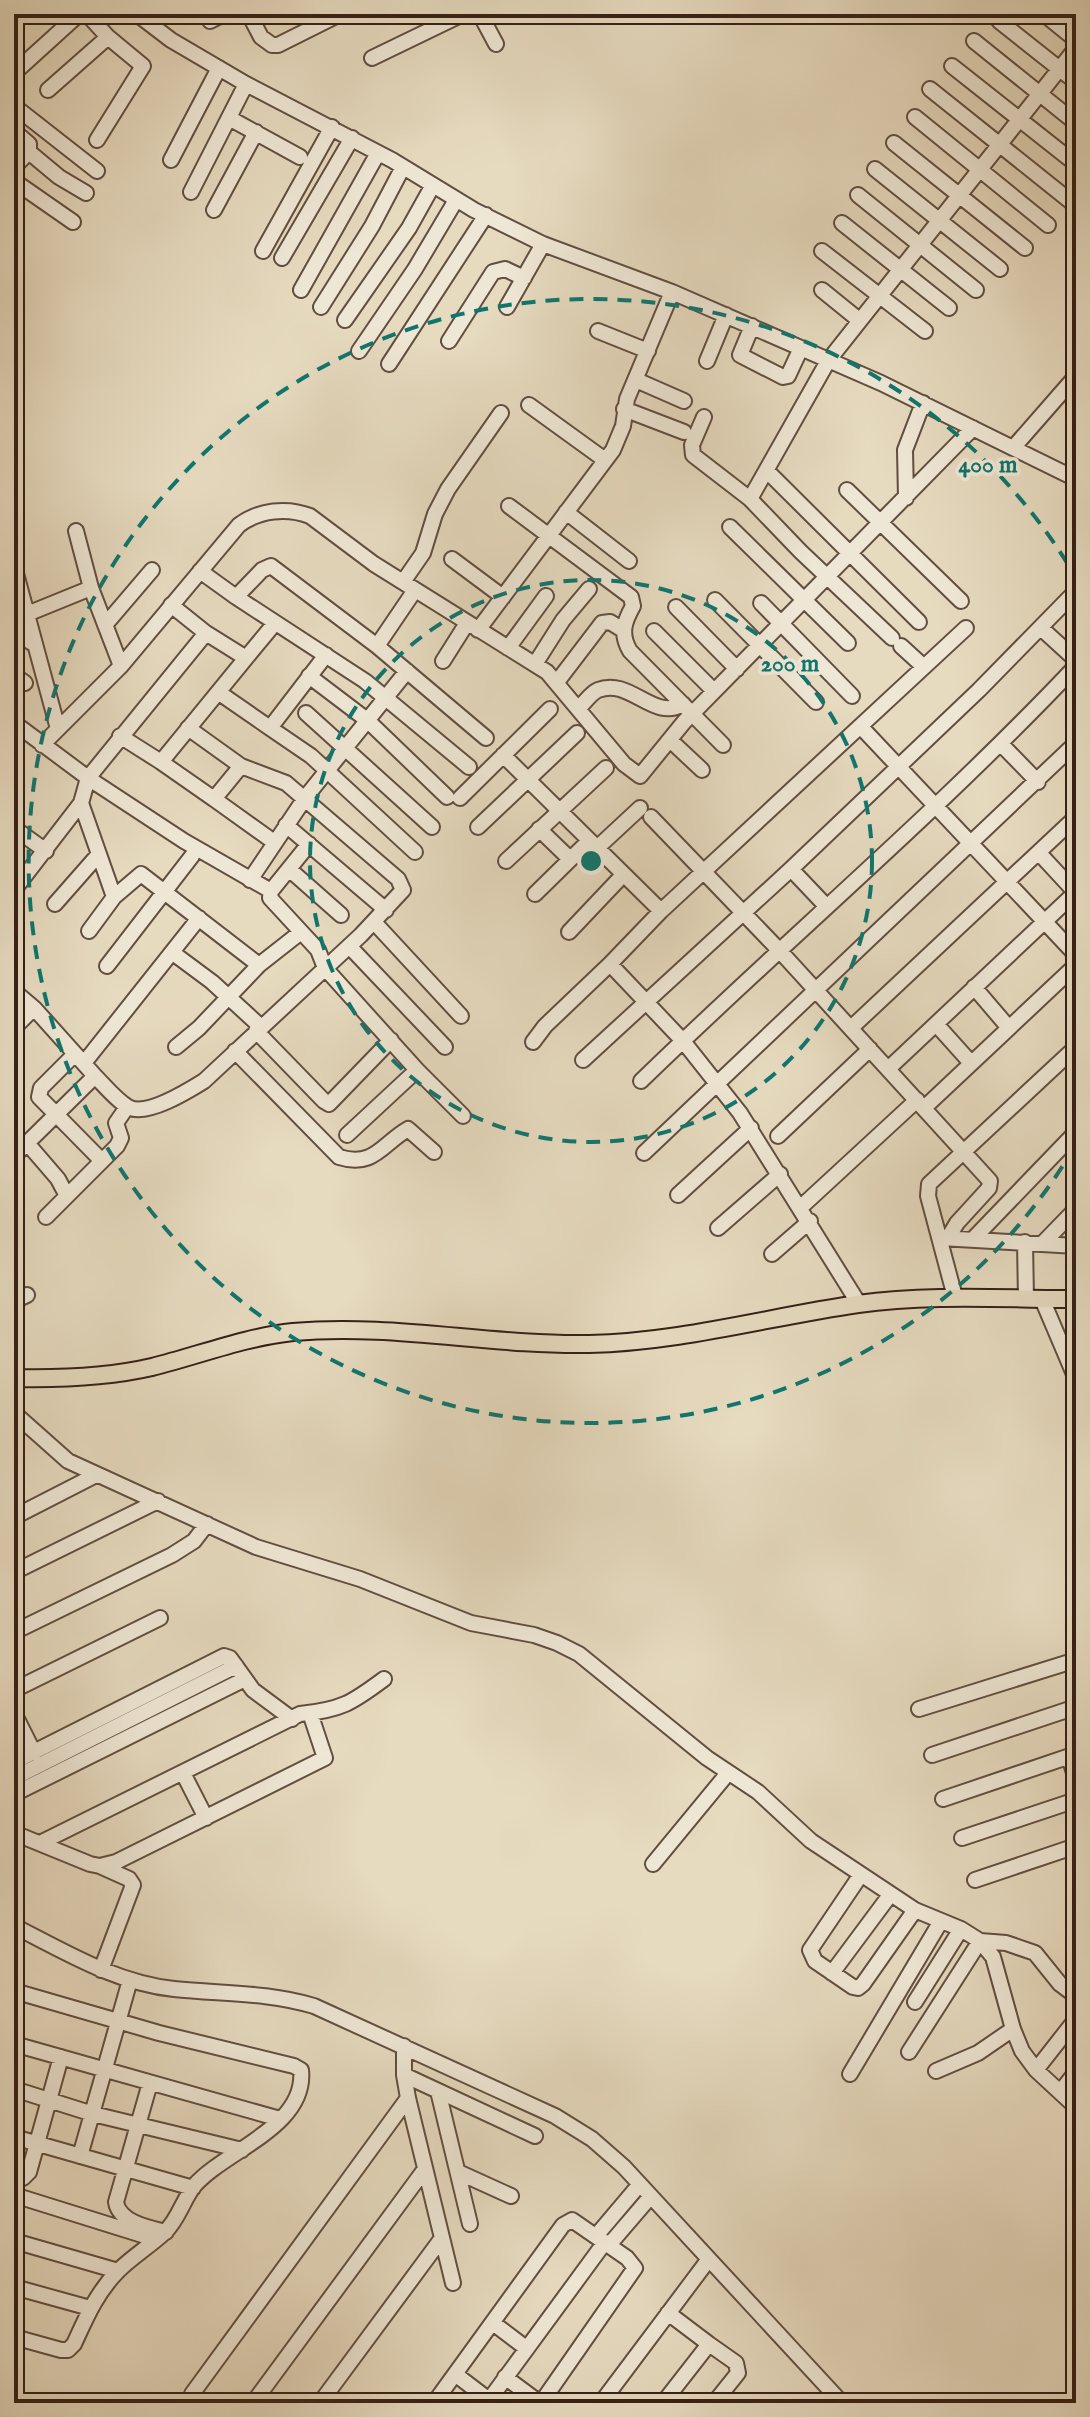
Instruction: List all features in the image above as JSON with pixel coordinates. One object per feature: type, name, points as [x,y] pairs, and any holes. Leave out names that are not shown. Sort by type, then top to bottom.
[{"type":"main road","points":[[14,1378],[123,1372],[263,1336],[298,1332],[420,1334],[510,1342],[588,1344],[692,1335],[859,1304],[955,1297],[1076,1299]]},
{"type":"street","points":[[14,73],[79,14]]},
{"type":"street","points":[[87,14],[108,37],[143,66],[97,140]]},
{"type":"street","points":[[137,14],[171,40],[246,84],[332,127],[456,200],[543,244],[672,292],[752,326],[923,403],[1076,479]]},
{"type":"street","points":[[249,14],[261,37],[272,45],[278,45],[340,14]]},
{"type":"street","points":[[372,58],[463,14]]},
{"type":"street","points":[[480,14],[496,44]]},
{"type":"street","points":[[1044,14],[1076,40]]},
{"type":"street","points":[[999,21],[1076,82]]},
{"type":"street","points":[[48,90],[108,37]]},
{"type":"street","points":[[974,41],[1076,123]]},
{"type":"street","points":[[750,499],[828,361],[1076,48]]},
{"type":"street","points":[[952,66],[1076,164]]},
{"type":"street","points":[[171,160],[219,68]]},
{"type":"street","points":[[191,192],[246,84]]},
{"type":"street","points":[[930,89],[1075,205]]},
{"type":"street","points":[[14,106],[97,171]]},
{"type":"street","points":[[915,117],[1048,225]]},
{"type":"street","points":[[229,118],[300,157]]},
{"type":"street","points":[[263,251],[332,127]]},
{"type":"street","points":[[14,131],[29,144],[29,152],[14,167]]},
{"type":"street","points":[[214,210],[256,132]]},
{"type":"street","points":[[282,258],[352,138]]},
{"type":"street","points":[[894,143],[1025,248]]},
{"type":"street","points":[[29,152],[59,177],[86,193]]},
{"type":"street","points":[[301,290],[378,153]]},
{"type":"street","points":[[321,307],[372,226],[403,167]]},
{"type":"street","points":[[875,169],[1000,269]]},
{"type":"street","points":[[14,181],[73,222]]},
{"type":"street","points":[[345,320],[409,228],[433,185]]},
{"type":"street","points":[[858,195],[976,290]]},
{"type":"street","points":[[359,351],[415,269],[456,200]]},
{"type":"street","points":[[389,364],[486,215]]},
{"type":"street","points":[[842,223],[949,308]]},
{"type":"street","points":[[507,307],[543,244]]},
{"type":"street","points":[[822,251],[925,331]]},
{"type":"street","points":[[449,341],[493,272],[505,269],[524,278]]},
{"type":"street","points":[[822,290],[859,320]]},
{"type":"street","points":[[443,661],[472,626],[503,597],[619,440],[624,409],[672,292]]},
{"type":"street","points":[[707,361],[726,315]]},
{"type":"street","points":[[752,326],[740,355],[783,377],[788,376],[801,348]]},
{"type":"street","points":[[598,331],[648,351]]},
{"type":"street","points":[[1013,448],[1076,376]]},
{"type":"street","points":[[636,380],[684,401]]},
{"type":"street","points":[[906,498],[905,450],[923,403]]},
{"type":"street","points":[[529,405],[605,460]]},
{"type":"street","points":[[624,409],[684,432]]},
{"type":"street","points":[[377,646],[409,586],[435,514],[448,489],[501,413]]},
{"type":"street","points":[[704,417],[691,452],[750,499],[924,667]]},
{"type":"street","points":[[42,745],[121,666],[239,525],[252,517],[279,510],[298,511],[310,516],[409,586],[535,664],[557,682],[624,764],[637,775],[644,773],[670,740],[688,708],[714,691],[761,646],[973,428]]},
{"type":"street","points":[[768,472],[919,622]]},
{"type":"street","points":[[847,490],[961,601]]},
{"type":"street","points":[[509,506],[631,597],[633,606],[623,630],[630,651],[723,745]]},
{"type":"street","points":[[566,512],[629,561]]},
{"type":"street","points":[[730,527],[848,643]]},
{"type":"street","points":[[76,531],[91,588],[121,666]]},
{"type":"street","points":[[452,559],[503,597]]},
{"type":"street","points":[[14,566],[58,729]]},
{"type":"street","points":[[236,597],[262,570],[271,566],[377,646],[486,738]]},
{"type":"street","points":[[105,625],[152,570]]},
{"type":"street","points":[[200,571],[387,697],[469,767]]},
{"type":"street","points":[[27,614],[91,588]]},
{"type":"street","points":[[535,664],[563,620],[589,589]]},
{"type":"street","points":[[583,1060],[791,869],[1076,591]]},
{"type":"street","points":[[508,648],[546,596]]},
{"type":"street","points":[[715,600],[816,702]]},
{"type":"street","points":[[761,603],[852,696]]},
{"type":"street","points":[[171,605],[206,633],[246,658]]},
{"type":"street","points":[[676,607],[737,669]]},
{"type":"street","points":[[557,682],[602,623],[610,622],[623,630]]},
{"type":"street","points":[[161,762],[275,623]]},
{"type":"street","points":[[533,1042],[545,1026],[661,911],[862,728],[966,628]]},
{"type":"street","points":[[641,1081],[1001,744],[1076,663],[1041,628]]},
{"type":"street","points":[[14,631],[35,645]]},
{"type":"street","points":[[654,631],[714,691]]},
{"type":"street","points":[[15,886],[46,851],[81,803],[88,778],[206,633]]},
{"type":"street","points":[[270,728],[326,655]]},
{"type":"street","points":[[250,880],[305,798],[407,671]]},
{"type":"street","points":[[309,676],[367,720],[454,798],[550,709]]},
{"type":"street","points":[[579,708],[595,691],[601,689],[632,692],[660,709],[688,708]]},
{"type":"street","points":[[218,692],[326,771],[415,852]]},
{"type":"street","points":[[306,713],[432,827]]},
{"type":"street","points":[[15,725],[88,778],[271,891]]},
{"type":"street","points":[[14,991],[34,1008],[127,1107],[146,1109],[188,1091],[235,1051],[349,946],[403,890],[398,879],[305,798],[280,780],[241,766],[188,728]]},
{"type":"street","points":[[862,728],[1076,955]]},
{"type":"street","points":[[478,827],[577,733]]},
{"type":"street","points":[[120,736],[274,842]]},
{"type":"street","points":[[670,740],[702,770]]},
{"type":"street","points":[[644,1153],[1076,743]]},
{"type":"street","points":[[1001,744],[1038,782]]},
{"type":"street","points":[[503,755],[661,911]]},
{"type":"street","points":[[214,799],[241,766]]},
{"type":"street","points":[[506,861],[606,768]]},
{"type":"street","points":[[81,803],[114,897]]},
{"type":"street","points":[[535,894],[570,859],[646,813],[744,912],[964,1151],[990,1185],[944,1238]]},
{"type":"street","points":[[851,1028],[1076,817]]},
{"type":"street","points":[[286,825],[386,910]]},
{"type":"street","points":[[14,828],[46,851]]},
{"type":"street","points":[[539,829],[570,859]]},
{"type":"street","points":[[309,844],[271,891],[271,900],[318,950],[325,968],[463,1116]]},
{"type":"street","points":[[888,1069],[1076,892],[1039,853]]},
{"type":"street","points":[[55,904],[99,854]]},
{"type":"street","points":[[107,966],[192,856]]},
{"type":"street","points":[[289,869],[341,915]]},
{"type":"street","points":[[791,869],[827,907]]},
{"type":"street","points":[[89,931],[114,897],[141,874],[259,965]]},
{"type":"street","points":[[569,932],[623,875]]},
{"type":"street","points":[[102,1161],[42,1101],[39,1093],[80,1059],[120,1016],[199,918]]},
{"type":"street","points":[[374,922],[461,1016]]},
{"type":"street","points":[[176,1047],[199,1028],[259,965],[301,932]]},
{"type":"street","points":[[349,946],[445,1047]]},
{"type":"street","points":[[173,953],[229,997],[329,1104],[391,1040]]},
{"type":"street","points":[[610,964],[683,1041],[751,1128],[859,1304]]},
{"type":"street","points":[[801,1207],[971,1063],[1076,965]]},
{"type":"street","points":[[974,987],[1009,1028]]},
{"type":"street","points":[[14,1028],[34,1008]]},
{"type":"street","points":[[936,1024],[971,1063]]},
{"type":"street","points":[[955,1297],[944,1238],[928,1196],[929,1184],[1076,1047]]},
{"type":"street","points":[[778,1136],[870,1049]]},
{"type":"street","points":[[235,1051],[339,1157],[351,1161],[369,1158],[408,1129],[434,1152]]},
{"type":"street","points":[[347,1135],[417,1070]]},
{"type":"street","points":[[14,1156],[95,1076]]},
{"type":"street","points":[[46,1217],[119,1142],[116,1123],[127,1107]]},
{"type":"street","points":[[678,1195],[751,1128]]},
{"type":"street","points":[[973,1239],[1073,1141]]},
{"type":"street","points":[[27,1143],[58,1179],[67,1196]]},
{"type":"street","points":[[718,1228],[780,1174]]},
{"type":"street","points":[[1043,1243],[1076,1209]]},
{"type":"street","points":[[772,1254],[810,1221]]},
{"type":"street","points":[[944,1238],[1076,1246]]},
{"type":"street","points":[[1025,1242],[1034,1299],[1069,1348],[1076,1379]]},
{"type":"street","points":[[14,1413],[68,1461],[256,1547],[360,1579],[471,1623],[557,1643],[579,1654],[728,1773],[758,1792],[811,1841],[915,1910],[961,1929],[980,1941],[993,1957],[1022,2051],[1036,2070],[1076,2107]]},
{"type":"street","points":[[14,1517],[96,1475]]},
{"type":"street","points":[[14,1572],[158,1501]]},
{"type":"street","points":[[14,1632],[172,1555],[194,1541],[207,1524]]},
{"type":"street","points":[[14,1690],[160,1618]]},
{"type":"street","points":[[17,1777],[34,1753],[224,1656],[230,1658],[260,1697],[292,1719]]},
{"type":"street","points":[[919,1709],[1076,1660]]},
{"type":"street","points":[[17,1777],[236,1666]]},
{"type":"street","points":[[17,1777],[245,1679]]},
{"type":"street","points":[[40,1843],[300,1714],[348,1705],[384,1679]]},
{"type":"street","points":[[932,1755],[1076,1707]]},
{"type":"street","points":[[14,1713],[34,1753]]},
{"type":"street","points":[[100,1866],[116,1862],[325,1758],[310,1713]]},
{"type":"street","points":[[943,1799],[1072,1755],[1076,1779]]},
{"type":"street","points":[[183,1773],[206,1818]]},
{"type":"street","points":[[653,1864],[728,1773]]},
{"type":"street","points":[[962,1838],[1076,1800]]},
{"type":"street","points":[[14,1833],[100,1866],[129,1879],[133,1885],[101,1970]]},
{"type":"street","points":[[975,1880],[1076,1846]]},
{"type":"street","points":[[860,1876],[810,1950],[815,1961],[832,1973],[858,1988],[883,1958],[915,1910]]},
{"type":"street","points":[[832,1973],[890,1895]]},
{"type":"street","points":[[850,2074],[941,1921]]},
{"type":"street","points":[[14,1926],[101,1970],[130,1980],[172,1989],[284,1997],[314,2006],[555,2116],[592,2139],[646,2190],[842,2403]]},
{"type":"street","points":[[915,2002],[961,1929]]},
{"type":"street","points":[[980,1941],[1006,1943],[1035,1953],[1060,1984],[1076,1996]]},
{"type":"street","points":[[909,2052],[980,1941]]},
{"type":"street","points":[[80,2156],[130,1980]]},
{"type":"street","points":[[14,1991],[301,2070],[299,2096],[280,2119],[193,2188],[161,2235],[102,2288],[68,2350],[14,2337]]},
{"type":"street","points":[[1036,2070],[1076,2019]]},
{"type":"street","points":[[936,2071],[978,2053],[1013,2029]]},
{"type":"street","points":[[14,2044],[280,2119]]},
{"type":"street","points":[[404,2046],[408,2098],[453,2283]]},
{"type":"street","points":[[14,2179],[26,2176],[61,2057]]},
{"type":"street","points":[[1060,2092],[1076,2072]]},
{"type":"street","points":[[404,2075],[535,2136]]},
{"type":"street","points":[[150,2083],[116,2202],[117,2210],[130,2221],[161,2235]]},
{"type":"street","points":[[14,2089],[93,2114],[242,2150]]},
{"type":"street","points":[[438,2091],[470,2224]]},
{"type":"street","points":[[192,2394],[408,2098]]},
{"type":"street","points":[[14,2137],[193,2188]]},
{"type":"street","points":[[253,2403],[425,2169]]},
{"type":"street","points":[[458,2172],[511,2196]]},
{"type":"street","points":[[455,2374],[488,2401],[603,2241],[646,2190]]},
{"type":"street","points":[[14,2195],[161,2235]]},
{"type":"street","points":[[434,2403],[568,2221],[576,2221],[633,2263],[633,2273],[540,2403],[505,2377]]},
{"type":"street","points":[[320,2403],[442,2238]]},
{"type":"street","points":[[14,2241],[118,2271]]},
{"type":"street","points":[[601,2403],[709,2259]]},
{"type":"street","points":[[14,2287],[90,2308]]},
{"type":"street","points":[[668,2313],[736,2363],[738,2373],[714,2403]]},
{"type":"street","points":[[493,2323],[526,2348]]},
{"type":"street","points":[[663,2403],[709,2344]]}]
